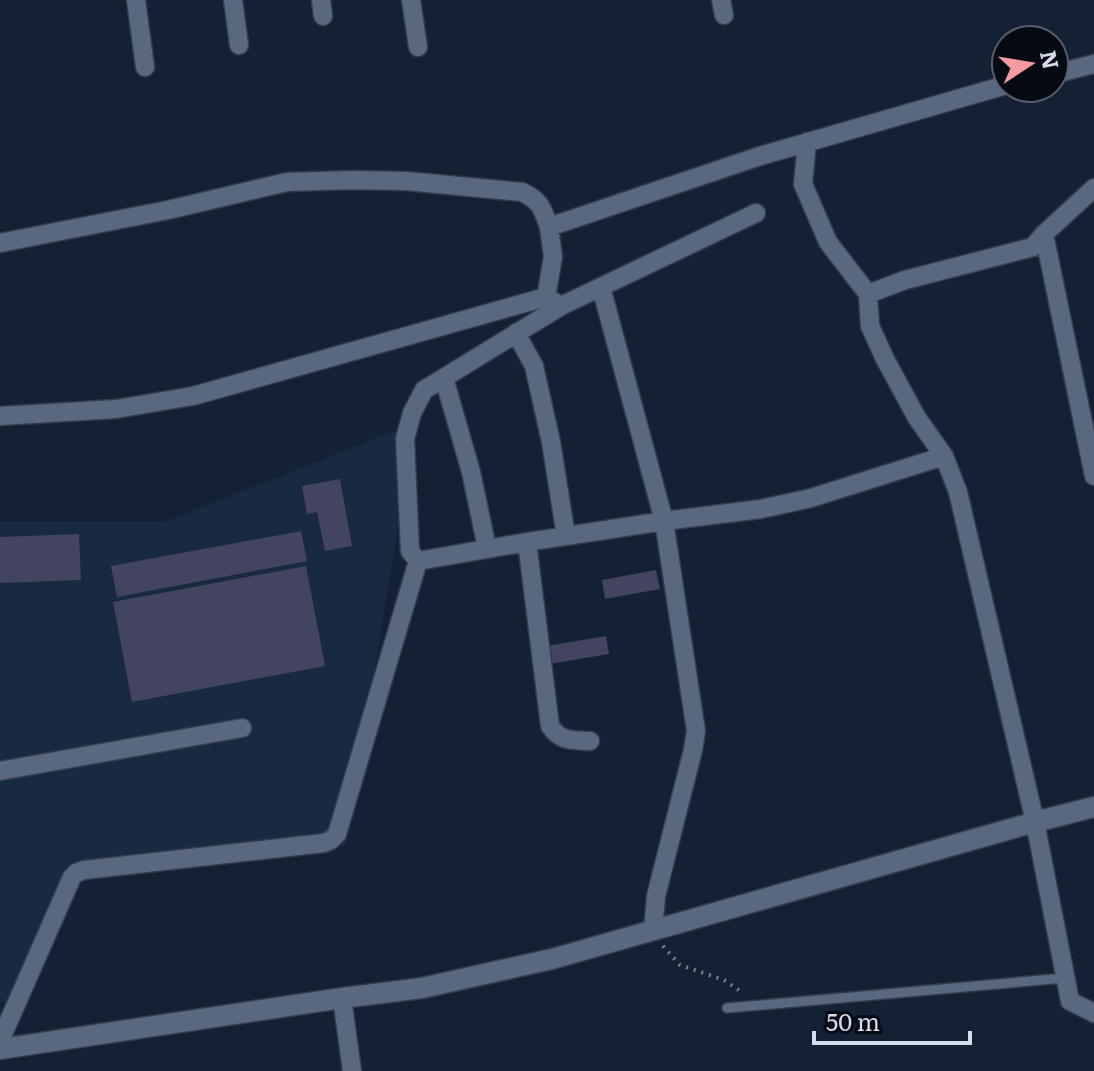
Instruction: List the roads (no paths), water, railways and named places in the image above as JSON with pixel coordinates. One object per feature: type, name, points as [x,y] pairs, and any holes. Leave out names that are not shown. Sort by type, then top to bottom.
[{"type":"street","points":[[136,0],[145,67]]},
{"type":"street","points":[[233,0],[239,45]]},
{"type":"street","points":[[411,0],[418,47]]},
{"type":"street","points":[[1070,70],[1094,64]]},
{"type":"street","points":[[549,227],[807,142],[990,90]]},
{"type":"street","points":[[807,142],[803,184],[828,242],[868,294],[870,326],[917,418],[944,456],[958,492],[1035,822],[1070,1001],[1094,1013]]},
{"type":"street","points":[[0,243],[168,210],[287,182],[406,181],[522,192],[534,198],[541,205],[549,227],[553,301],[516,333],[424,390],[412,413],[405,439],[410,551],[418,561]]},
{"type":"street","points":[[868,294],[905,280],[1033,247],[1094,188]]},
{"type":"street","points":[[0,416],[116,409],[193,396],[553,301],[601,287],[756,213]]},
{"type":"street","points":[[1044,234],[1094,476]]},
{"type":"street","points":[[601,287],[664,521],[696,731],[656,896],[653,931]]},
{"type":"street","points":[[516,333],[534,366],[551,442],[566,536]]},
{"type":"street","points":[[444,378],[471,472],[487,548]]},
{"type":"street","points":[[418,561],[664,521],[761,509],[811,498],[944,456]]},
{"type":"street","points":[[527,542],[550,726],[556,736],[590,741]]},
{"type":"street","points":[[0,1041],[76,873],[324,843],[337,834],[418,561]]},
{"type":"street","points":[[0,771],[242,728]]},
{"type":"street","points":[[0,1049],[422,988],[552,959],[1094,807]]},
{"type":"street","points":[[342,998],[352,1071]]},
{"type":"lane","points":[[727,1008],[1065,978]]}]
